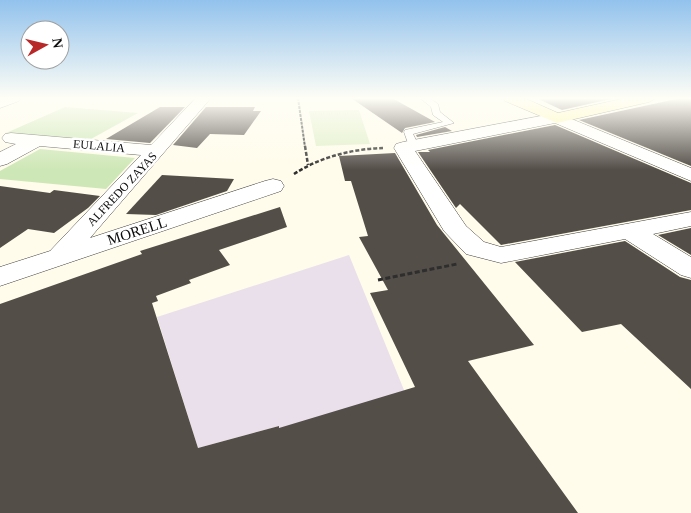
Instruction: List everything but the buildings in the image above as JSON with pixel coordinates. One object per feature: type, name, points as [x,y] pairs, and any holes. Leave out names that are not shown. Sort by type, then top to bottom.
[{"type":"street","name":"ALFREDO ZAYAS","points":[[60,256],[183,122]]},
{"type":"street","points":[[537,122],[409,147],[457,231],[475,248],[501,255],[691,219]]},
{"type":"street","points":[[566,122],[691,175]]},
{"type":"street","name":"EULALIA","points":[[11,138],[157,151]]},
{"type":"street","points":[[0,160],[37,140]]},
{"type":"street","name":"MORELL","points":[[0,277],[274,186]]},
{"type":"street","points":[[630,231],[691,269]]},
{"type":"lane","points":[[409,147],[408,132],[450,123],[449,122]]},
{"type":"path","points":[[302,122],[308,166]]},
{"type":"path","points":[[274,186],[308,166],[357,148],[409,147]]},
{"type":"path","points":[[378,280],[501,255]]},
{"type":"shaded area","points":[[349,255],[404,390],[472,513],[295,513],[279,426],[198,448],[157,317]]},
{"type":"green space","points":[[31,122],[122,122],[91,139],[6,133]]},
{"type":"green space","points":[[311,122],[363,122],[370,144],[316,146]]},
{"type":"green space","points":[[40,149],[135,158],[106,189],[0,179],[0,171]]}]
